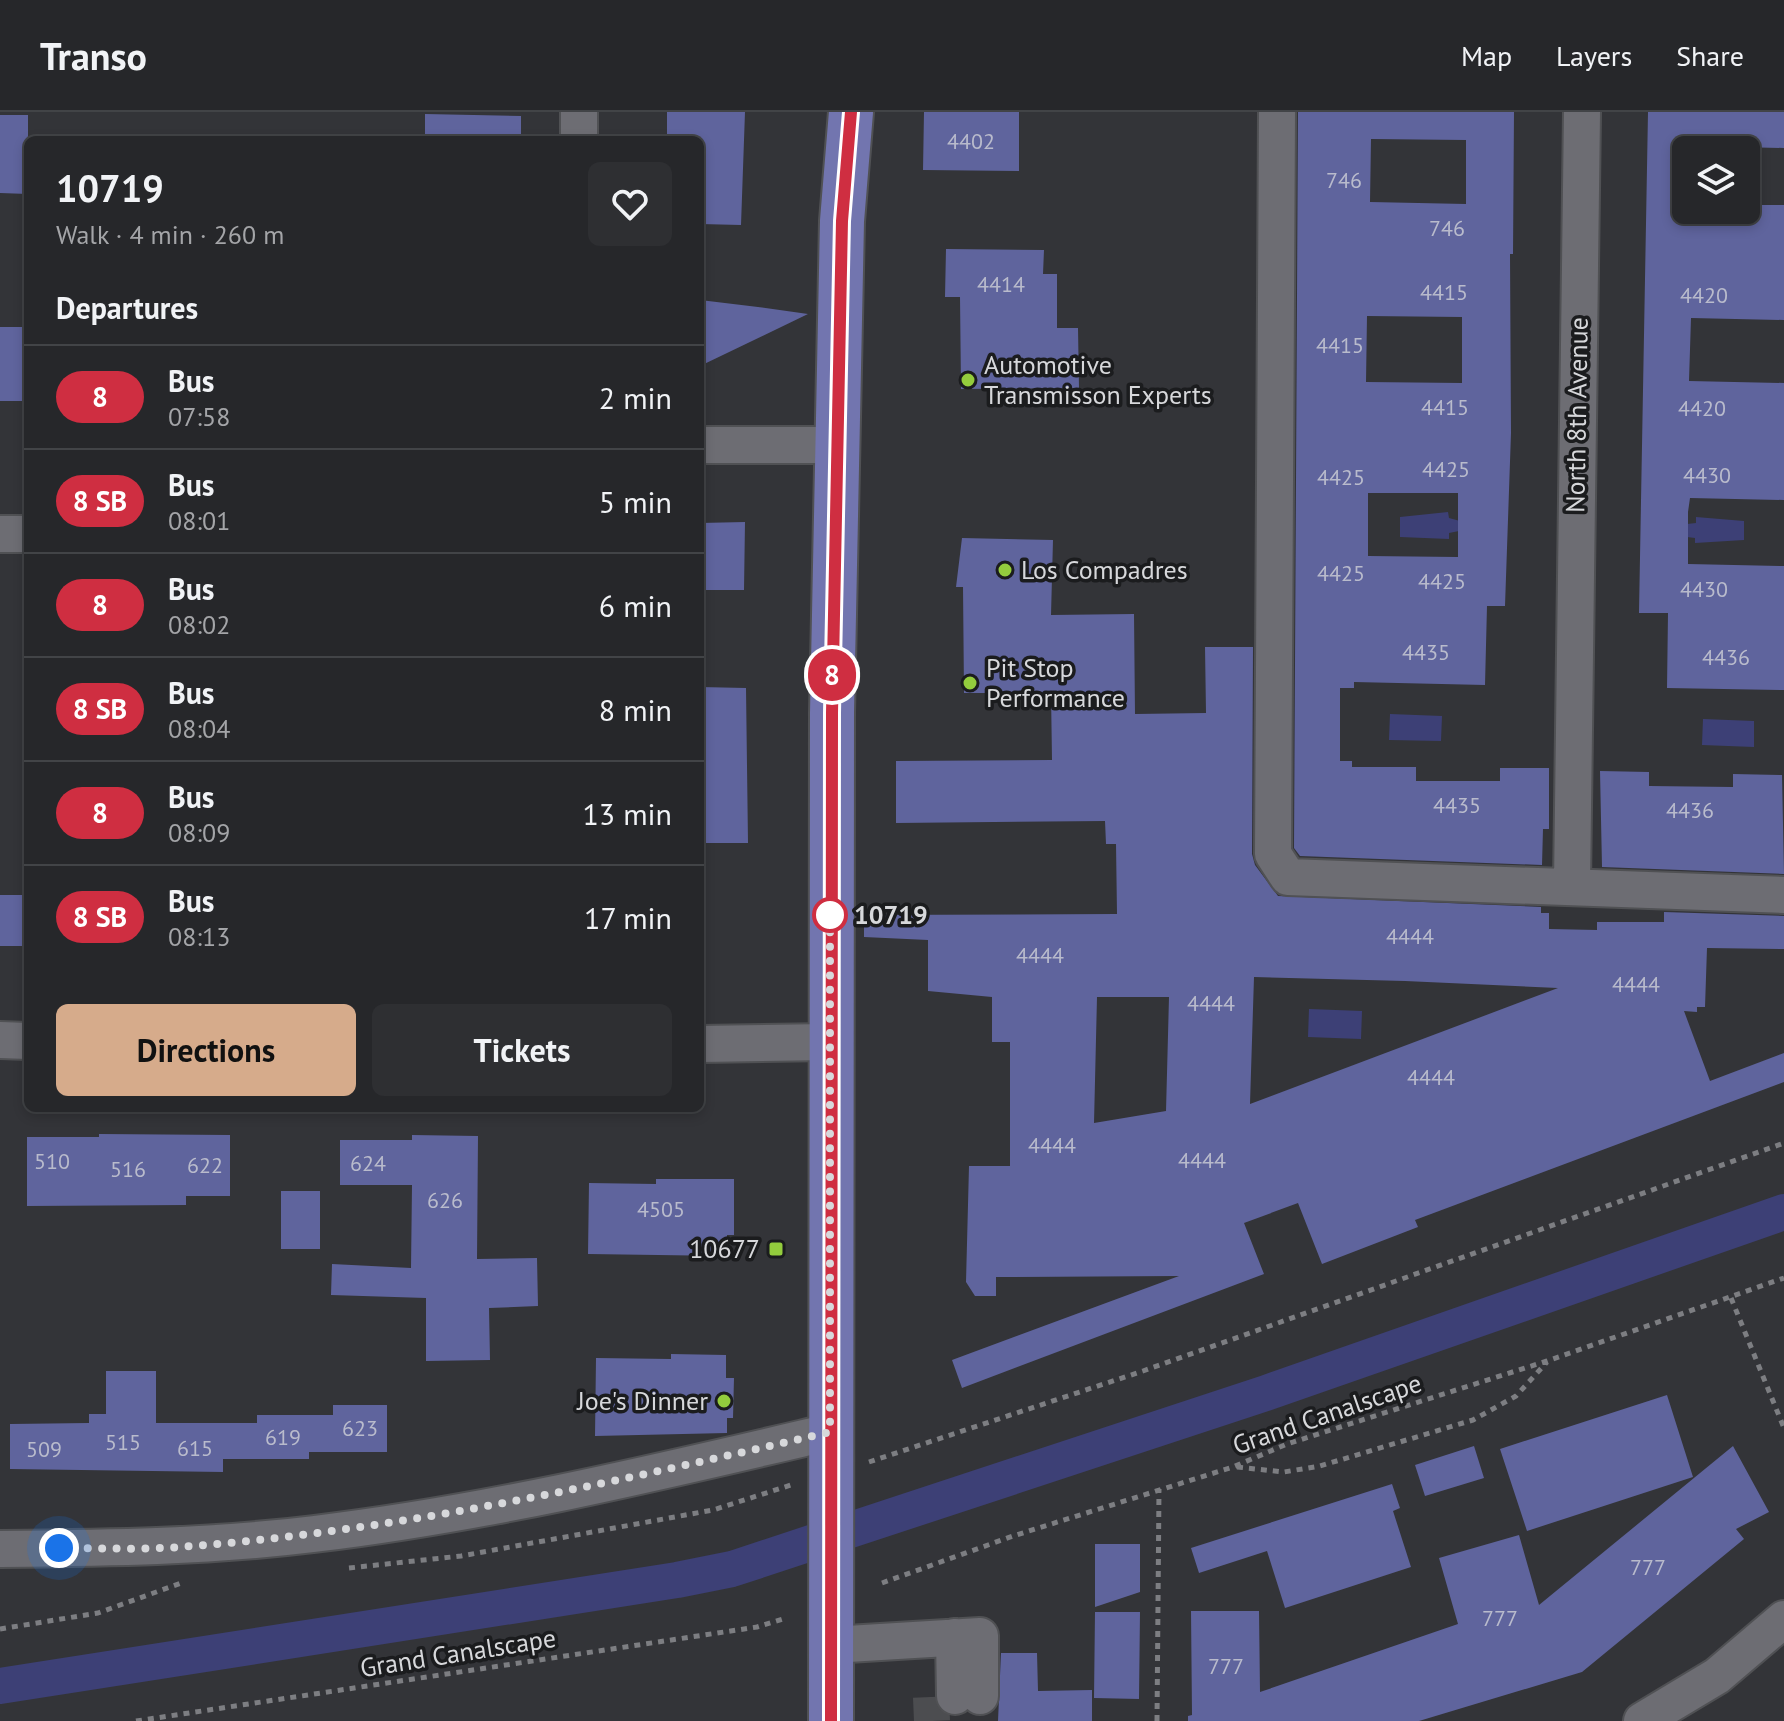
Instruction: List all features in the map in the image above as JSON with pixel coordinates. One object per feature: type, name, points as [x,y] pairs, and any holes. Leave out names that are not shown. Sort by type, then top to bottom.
[{"type":"main road","points":[[831,1721],[829,1042],[835,445],[842,221],[851,112]]},
{"type":"street","points":[[579,112],[579,136]]},
{"type":"street","points":[[1277,112],[1273,854],[1288,877],[1784,895]]},
{"type":"street","name":"North 8th Avenue","points":[[1572,885],[1582,112]]},
{"type":"street","points":[[704,445],[835,445]]},
{"type":"street","points":[[0,534],[24,534]]},
{"type":"street","points":[[0,1040],[24,1041]]},
{"type":"street","points":[[704,1044],[829,1042]]},
{"type":"street","points":[[0,1549],[177,1547],[314,1534],[510,1504],[830,1432]]},
{"type":"street","points":[[1642,1721],[1717,1676],[1784,1619]]},
{"type":"street","points":[[831,1645],[941,1638],[980,1636],[956,1696],[941,1638]]},
{"type":"path","points":[[885,1457],[1143,1371],[1784,1143]]},
{"type":"path","name":"Grand Canalscape","points":[[882,1583],[1013,1536],[1233,1467],[1287,1444],[1547,1361],[1784,1278]]},
{"type":"path","points":[[1731,1298],[1784,1428]]},
{"type":"path","points":[[1233,1467],[1284,1472],[1320,1466],[1473,1420],[1516,1396],[1547,1361]]},
{"type":"path","points":[[1157,1721],[1159,1489]]},
{"type":"path","name":"Grand Canalscape","points":[[136,1721],[742,1630],[783,1619]]},
{"type":"water","points":[[1448,512],[1449,518],[1460,521],[1459,531],[1449,533],[1449,539],[1400,537],[1400,517]]},
{"type":"water","points":[[1696,517],[1744,521],[1744,540],[1695,543],[1695,538],[1687,537],[1687,524],[1696,523]]},
{"type":"water","points":[[1390,714],[1442,716],[1441,741],[1389,740]]},
{"type":"water","points":[[1703,719],[1754,721],[1754,747],[1702,745]]},
{"type":"water","points":[[1309,1009],[1362,1011],[1361,1039],[1308,1037]]},
{"type":"building","points":[[667,112],[745,112],[741,225],[704,224],[704,136],[667,136]]},
{"type":"building","points":[[924,112],[1019,112],[1019,171],[923,170]]},
{"type":"building","points":[[1298,112],[1514,112],[1513,254],[1510,254],[1511,433],[1505,606],[1487,606],[1485,685],[1354,682],[1354,688],[1340,688],[1340,761],[1352,761],[1352,767],[1416,767],[1416,781],[1500,781],[1500,768],[1549,768],[1549,829],[1543,829],[1542,865],[1300,856],[1294,848]],"holes":[[[1371,139],[1466,140],[1466,204],[1370,202]],[[1367,316],[1462,317],[1462,383],[1366,382]],[[1368,493],[1458,493],[1458,557],[1368,556]]]},
{"type":"building","points":[[1648,112],[1784,112],[1784,148],[1760,147],[1760,136],[1672,136],[1672,224],[1760,224],[1760,205],[1784,205],[1784,320],[1691,318],[1689,381],[1784,383],[1784,500],[1690,498],[1688,564],[1784,566],[1784,690],[1667,688],[1668,613],[1639,613]]},
{"type":"building","points":[[425,114],[521,116],[521,136],[425,136]]},
{"type":"building","points":[[0,115],[28,115],[28,136],[24,136],[24,194],[0,193]]},
{"type":"building","points":[[946,249],[1044,250],[1043,274],[1057,274],[1057,328],[1078,328],[1079,388],[961,389],[960,297],[945,297]]},
{"type":"building","points":[[704,300],[808,314],[704,364]]},
{"type":"building","points":[[0,327],[24,327],[24,401],[0,401]]},
{"type":"building","points":[[745,522],[744,590],[704,590],[704,523]]},
{"type":"building","points":[[962,538],[1053,540],[1051,615],[1134,614],[1135,714],[1206,713],[1205,647],[1253,647],[1252,854],[1255,865],[1278,896],[1541,907],[1541,913],[1549,913],[1549,929],[1597,930],[1597,922],[1664,922],[1664,912],[1784,916],[1784,949],[1707,948],[1705,1007],[1697,1007],[1697,1012],[1684,1011],[1710,1081],[1784,1053],[1784,1082],[1415,1220],[1418,1227],[1322,1264],[1298,1203],[1244,1223],[1264,1274],[962,1388],[952,1360],[1179,1276],[996,1277],[996,1296],[975,1296],[966,1282],[969,1166],[1010,1166],[1010,1042],[992,1042],[992,997],[928,991],[928,940],[864,937],[864,915],[1117,914],[1116,844],[1106,844],[1105,821],[896,823],[896,761],[1052,760],[1051,693],[964,693],[963,587],[956,587]],"holes":[[[1254,977],[1405,981],[1558,988],[1250,1104]],[[1097,997],[1169,997],[1166,1111],[1094,1123]]]},
{"type":"building","points":[[704,687],[746,688],[748,843],[704,843]]},
{"type":"building","points":[[1600,771],[1649,772],[1649,786],[1733,787],[1733,774],[1782,775],[1784,874],[1602,867]]},
{"type":"building","points":[[0,895],[24,895],[24,946],[0,946]]},
{"type":"building","points":[[99,1134],[230,1135],[230,1196],[186,1196],[186,1205],[27,1206],[27,1137],[99,1137]]},
{"type":"building","points":[[412,1135],[478,1136],[477,1259],[537,1258],[538,1306],[489,1308],[490,1360],[426,1361],[426,1298],[331,1295],[332,1264],[411,1268],[412,1185],[340,1185],[340,1140],[412,1140]]},
{"type":"building","points":[[656,1179],[734,1179],[734,1235],[727,1235],[727,1256],[588,1254],[589,1183],[656,1184]]},
{"type":"building","points":[[281,1191],[320,1191],[320,1249],[281,1249]]},
{"type":"building","points":[[671,1354],[726,1355],[726,1378],[734,1378],[733,1418],[727,1418],[727,1433],[595,1436],[596,1358],[671,1359]]},
{"type":"building","points":[[106,1371],[156,1371],[156,1423],[257,1423],[257,1415],[333,1415],[333,1405],[387,1405],[387,1452],[309,1452],[309,1459],[223,1459],[223,1472],[10,1469],[10,1424],[89,1423],[89,1414],[106,1414]]},
{"type":"building","points":[[1667,1395],[1693,1477],[1527,1531],[1500,1449]]},
{"type":"building","points":[[1474,1446],[1484,1478],[1425,1496],[1415,1465]]},
{"type":"building","points":[[1733,1446],[1769,1512],[1736,1529],[1744,1539],[1582,1672],[1419,1721],[1188,1721],[1188,1716],[1192,1715],[1191,1611],[1259,1611],[1260,1692],[1458,1624],[1439,1558],[1519,1535],[1539,1605]]},
{"type":"building","points":[[1392,1484],[1400,1508],[1393,1511],[1411,1567],[1285,1608],[1267,1551],[1199,1573],[1191,1548]]},
{"type":"building","points":[[1095,1544],[1140,1544],[1140,1592],[1095,1607]]},
{"type":"building","points":[[1095,1612],[1140,1612],[1139,1699],[1094,1698]]},
{"type":"building","points":[[1001,1653],[1037,1653],[1038,1691],[1092,1690],[1092,1721],[998,1721]]},
{"type":"waterway","points":[[0,1686],[732,1569],[1266,1393],[1784,1212]]},
{"type":"tunnel","points":[[931,1697],[932,1721]]},
{"type":"bus line","name":"8","points":[[831,1721],[829,1100],[835,445],[842,221],[851,112]]},
{"type":"place","name":"Automotive Transmisson Experts","points":[[968,380]]},
{"type":"place","name":"Los Compadres","points":[[1005,570]]},
{"type":"place","name":"Pit Stop Performance","points":[[970,683]]},
{"type":"place","name":"10719","points":[[830,915]]},
{"type":"place","name":"10677","points":[[776,1249]]},
{"type":"place","name":"Joe's Dinner","points":[[724,1401]]},
{"type":"route","points":[[59,1548],[177,1547],[314,1534],[510,1504],[830,1432],[830,915]]}]
